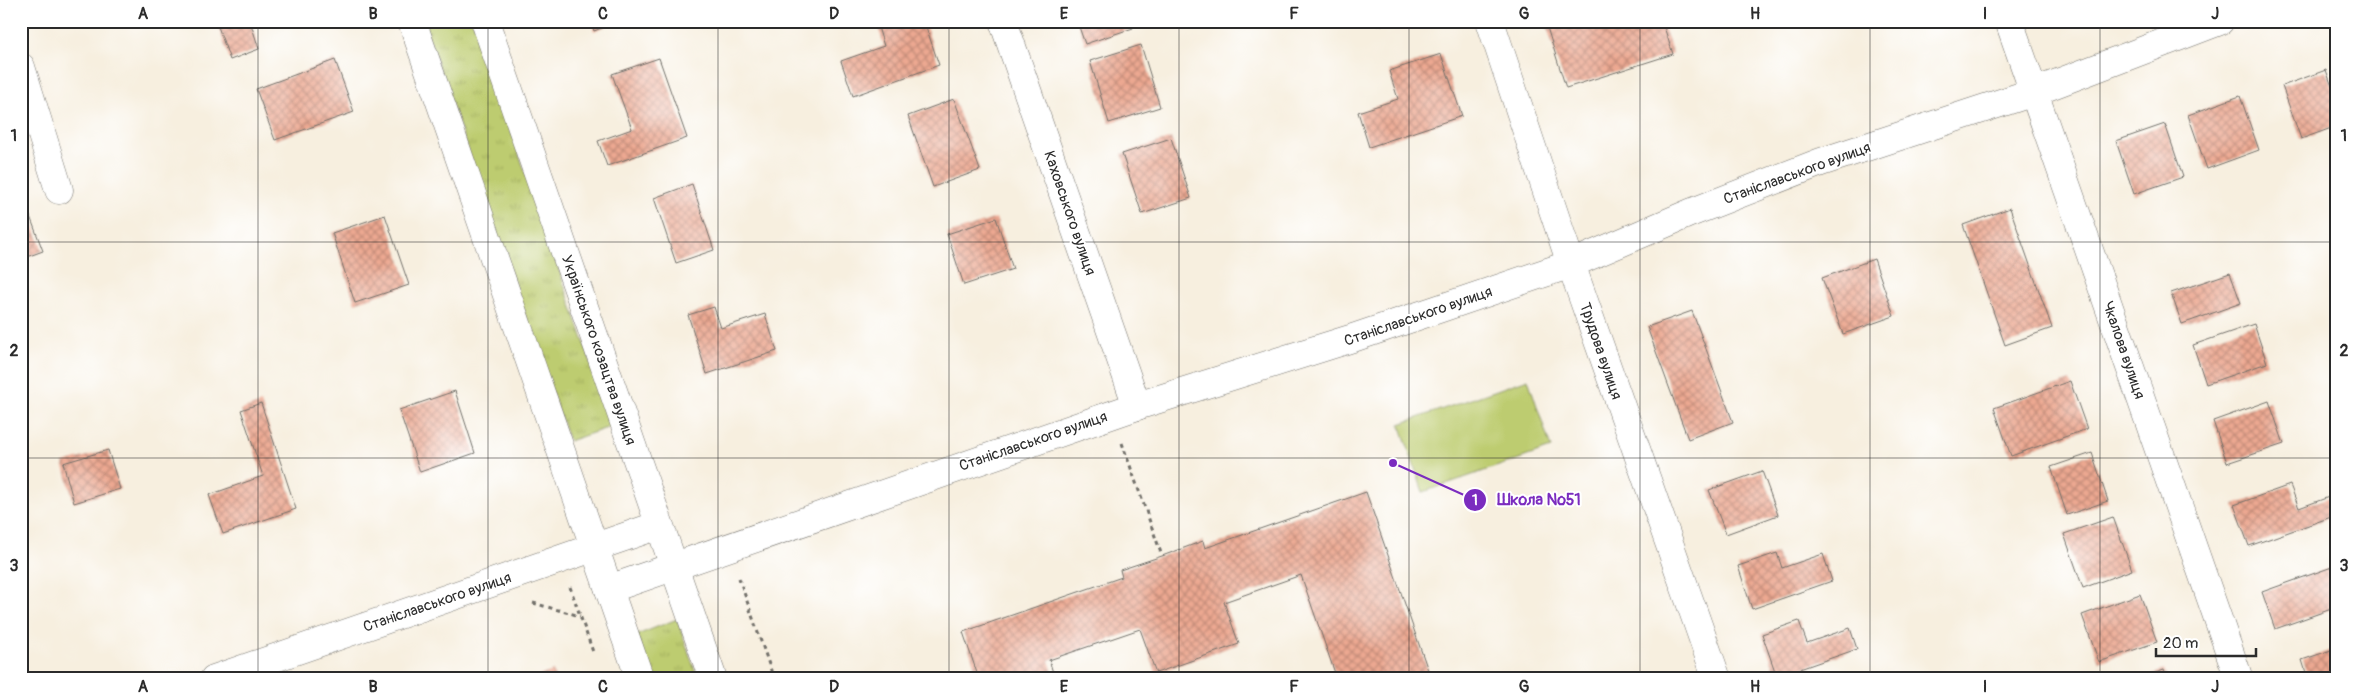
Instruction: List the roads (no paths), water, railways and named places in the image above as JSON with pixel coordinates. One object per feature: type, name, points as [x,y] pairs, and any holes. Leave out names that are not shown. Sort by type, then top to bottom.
[{"type":"street","points":[[412,21],[640,679]]},
{"type":"street","name":"Українського козацтва вулиця","points":[[485,21],[712,679]]},
{"type":"street","name":"Каховського вулиця","points":[[1003,21],[1124,410]]},
{"type":"street","name":"Трудова вулиця","points":[[1490,21],[1571,264],[1717,679]]},
{"type":"street","name":"Чкалова вулиця","points":[[2009,21],[2239,679]]},
{"type":"street","name":"Станіславського вулиця","points":[[609,589],[1124,410],[1352,338],[1571,264],[1690,213],[1821,162],[2034,92],[2220,21]]},
{"type":"street","points":[[21,67],[59,190]]},
{"type":"street","name":"Станіславського вулиця","points":[[223,677],[659,525]]},
{"type":"place","name":"Школа №51","points":[[1393,463]]}]
